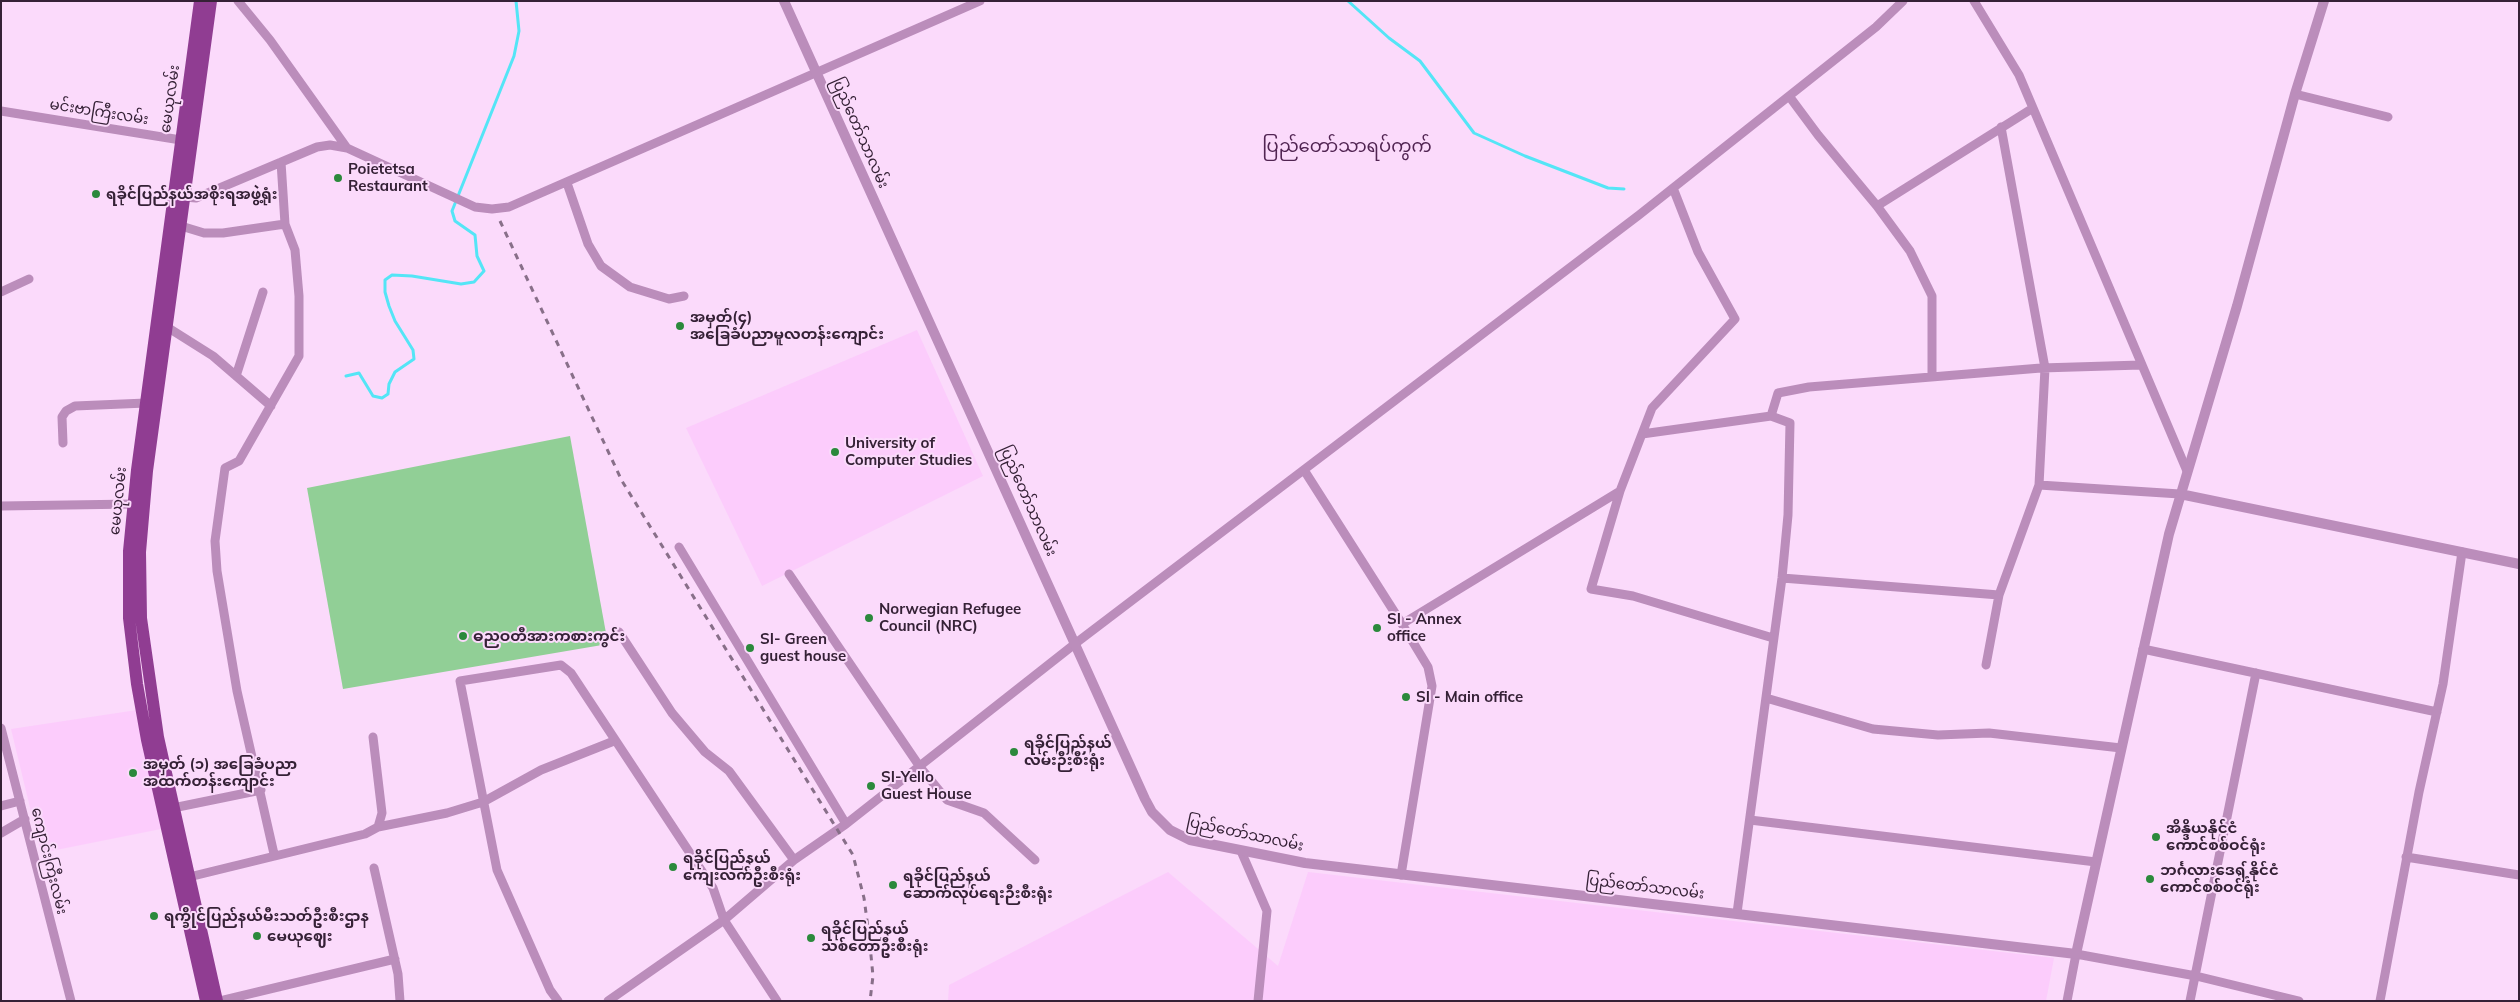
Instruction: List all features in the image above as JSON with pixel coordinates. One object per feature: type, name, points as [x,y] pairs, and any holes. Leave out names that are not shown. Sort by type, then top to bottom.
[{"type":"main road","name":"မေယုလမ်း","points":[[200,1],[187,141],[185,197],[147,471],[140,561],[141,618],[148,682],[189,877],[218,1001]]},
{"type":"main road","name":"မေယုလမ်း","points":[[206,1001],[147,740],[137,684],[129,618],[129,551],[146,403],[211,1]]},
{"type":"street","points":[[238,1],[270,40],[347,148]]},
{"type":"street","name":"ပြည်တော်သာလမ်း","points":[[784,1],[1152,812],[1162,824],[1182,837],[1304,863],[2076,954]]},
{"type":"street","points":[[185,197],[196,198],[317,147],[330,145],[347,148],[465,203],[483,208],[509,207],[980,1]]},
{"type":"street","points":[[608,1001],[724,920],[794,860],[846,824],[1076,643],[1673,188],[1876,27],[1903,1]]},
{"type":"street","points":[[1974,1],[2019,75],[2187,471]]},
{"type":"street","points":[[2067,1001],[2143,649],[2180,494],[2237,306],[2295,94],[2324,1]]},
{"type":"street","points":[[2295,94],[2388,117]]},
{"type":"street","points":[[1789,96],[1836,158],[1877,206],[1910,251],[1932,296],[1932,377]]},
{"type":"street","points":[[1877,206],[2032,108]]},
{"type":"street","name":"မင်းဗာကြီးလမ်း","points":[[1,111],[187,141]]},
{"type":"street","points":[[1986,665],[1999,595],[2038,485],[2045,368],[2002,128]]},
{"type":"street","points":[[274,854],[237,691],[216,571],[215,541],[225,468],[239,461],[299,356],[299,296],[295,250],[285,224],[281,162]]},
{"type":"street","points":[[567,183],[588,244],[601,266],[630,287],[669,299],[684,296]]},
{"type":"street","points":[[1673,188],[1698,252],[1734,319],[1652,408],[1620,491],[1591,589],[1633,596],[1773,638]]},
{"type":"street","points":[[181,226],[204,233],[223,233],[285,224]]},
{"type":"street","points":[[1,292],[29,279]]},
{"type":"street","points":[[236,376],[263,292]]},
{"type":"street","points":[[167,327],[213,356],[270,406]]},
{"type":"street","points":[[1772,416],[1778,393],[1809,387],[2045,368],[2141,365]]},
{"type":"street","points":[[63,443],[62,417],[66,411],[75,406],[146,403]]},
{"type":"street","points":[[1642,434],[1772,416],[1790,423],[1788,515],[1782,578],[1737,913]]},
{"type":"street","points":[[1304,470],[1428,667],[1432,686],[1401,875]]},
{"type":"street","points":[[2038,485],[2180,494],[2519,564]]},
{"type":"street","points":[[1402,624],[1620,491]]},
{"type":"street","points":[[1,506],[134,504]]},
{"type":"street","points":[[679,547],[846,824]]},
{"type":"street","points":[[2380,1001],[2406,858],[2443,684],[2462,552]]},
{"type":"street","points":[[789,574],[920,767],[947,800],[984,813],[1035,860]]},
{"type":"street","points":[[1782,578],[1999,595]]},
{"type":"street","points":[[620,632],[672,714],[705,752],[729,771],[794,860]]},
{"type":"street","points":[[2143,649],[2437,712]]},
{"type":"street","points":[[558,1001],[550,990],[497,870],[460,682],[561,665],[571,673],[614,741],[713,888],[724,920],[777,1001]]},
{"type":"street","points":[[2190,1001],[2256,673]]},
{"type":"street","points":[[1766,698],[1873,729],[1938,735],[1989,732],[2121,748]]},
{"type":"street","name":"ကျောင်းကြီးလမ်း","points":[[1,728],[71,1001]]},
{"type":"street","points":[[373,737],[382,813],[378,827]]},
{"type":"street","points":[[189,877],[274,854],[365,834],[378,827],[447,813],[483,802],[541,770],[614,741]]},
{"type":"street","points":[[174,808],[261,790]]},
{"type":"street","points":[[1,806],[20,801]]},
{"type":"street","points":[[1,833],[24,819]]},
{"type":"street","points":[[1750,820],[2096,862]]},
{"type":"street","points":[[1241,851],[1266,911],[1258,1001]]},
{"type":"street","points":[[2406,858],[2519,875]]},
{"type":"street","points":[[374,868],[395,959],[400,1001]]},
{"type":"street","points":[[2076,954],[2196,976],[2299,1001]]},
{"type":"street","points":[[218,1001],[395,959]]},
{"type":"shaded area","name":"University of Computer Studies","points":[[917,330],[983,476],[762,586],[686,428]]},
{"type":"shaded area","points":[[137,710],[161,829],[41,853],[11,729]]},
{"type":"shaded area","points":[[1168,872],[1278,966],[1308,872],[2054,958],[2046,1001],[948,1001],[949,985]]},
{"type":"green space","points":[[570,436],[608,644],[343,689],[307,488]]},
{"type":"waterway","points":[[346,376],[359,373],[373,396],[382,398],[388,394],[389,384],[395,372],[414,359],[413,350],[395,321],[389,306],[385,292],[385,280],[392,275],[412,276],[461,284],[474,282],[484,271],[477,256],[475,235],[455,221],[452,211],[514,56],[519,31],[516,1]]},
{"type":"waterway","points":[[1348,1],[1389,38],[1420,61],[1474,133],[1525,156],[1608,188],[1624,189]]},
{"type":"railway","points":[[500,221],[622,481],[853,855],[864,898],[869,935],[873,976],[870,1001]]},
{"type":"place","name":"Poietetsa Restaurant","points":[[338,178]]},
{"type":"place","name":"ရခိုင်ပြည်နယ်အစိုးရအဖွဲ့ရုံး","points":[[96,194]]},
{"type":"place","name":"အမှတ်(၄) အခြေခံပညာမူလတန်းကျောင်း","points":[[680,326]]},
{"type":"place","name":"University of Computer Studies","points":[[835,452]]},
{"type":"place","name":"Norwegian Refugee Council (NRC)","points":[[869,618]]},
{"type":"place","name":"SI - Annex office","points":[[1377,628]]},
{"type":"place","name":"ဓညဝတီအားကစားကွင်း","points":[[463,636]]},
{"type":"place","name":"SI- Green guest house","points":[[750,648]]},
{"type":"place","name":"SI - Main office","points":[[1406,697]]},
{"type":"place","name":"ရခိုင်ပြည်နယ် လမ်းဉီးစီးရုံး","points":[[1014,752]]},
{"type":"place","name":"အမှတ် (၁) အခြေခံပညာ အထက်တန်းကျောင်း","points":[[133,773]]},
{"type":"place","name":"SI-Yello Guest House","points":[[871,786]]},
{"type":"place","name":"အိန္ဒိယနိုင်ငံ ကောင်စစ်ဝင်ရုံး","points":[[2156,837]]},
{"type":"place","name":"ရခိုင်ပြည်နယ် ကျေးလက်ဦးစီးရုံး","points":[[673,867]]},
{"type":"place","name":"ဘင်္ဂလားဒေရှ့်နိုင်ငံ ကောင်စစ်ဝင်ရုံး","points":[[2150,879]]},
{"type":"place","name":"ရခိုင်ပြည်နယ် ဆောက်လုပ်ရေးဉီးစီးရုံး","points":[[893,885]]},
{"type":"place","name":"ရက္ခိုင်ပြည်နယ်မီးသတ်ဦးစီးဌာန","points":[[154,916]]},
{"type":"place","name":"မေယုဈေး","points":[[257,936]]},
{"type":"place","name":"ရခိုင်ပြည်နယ် သစ်တောဦးစီးရုံး","points":[[811,938]]},
{"type":"district","name":"ပြည်တော်သာရပ်ကွက်","points":[[1347,147]]}]
